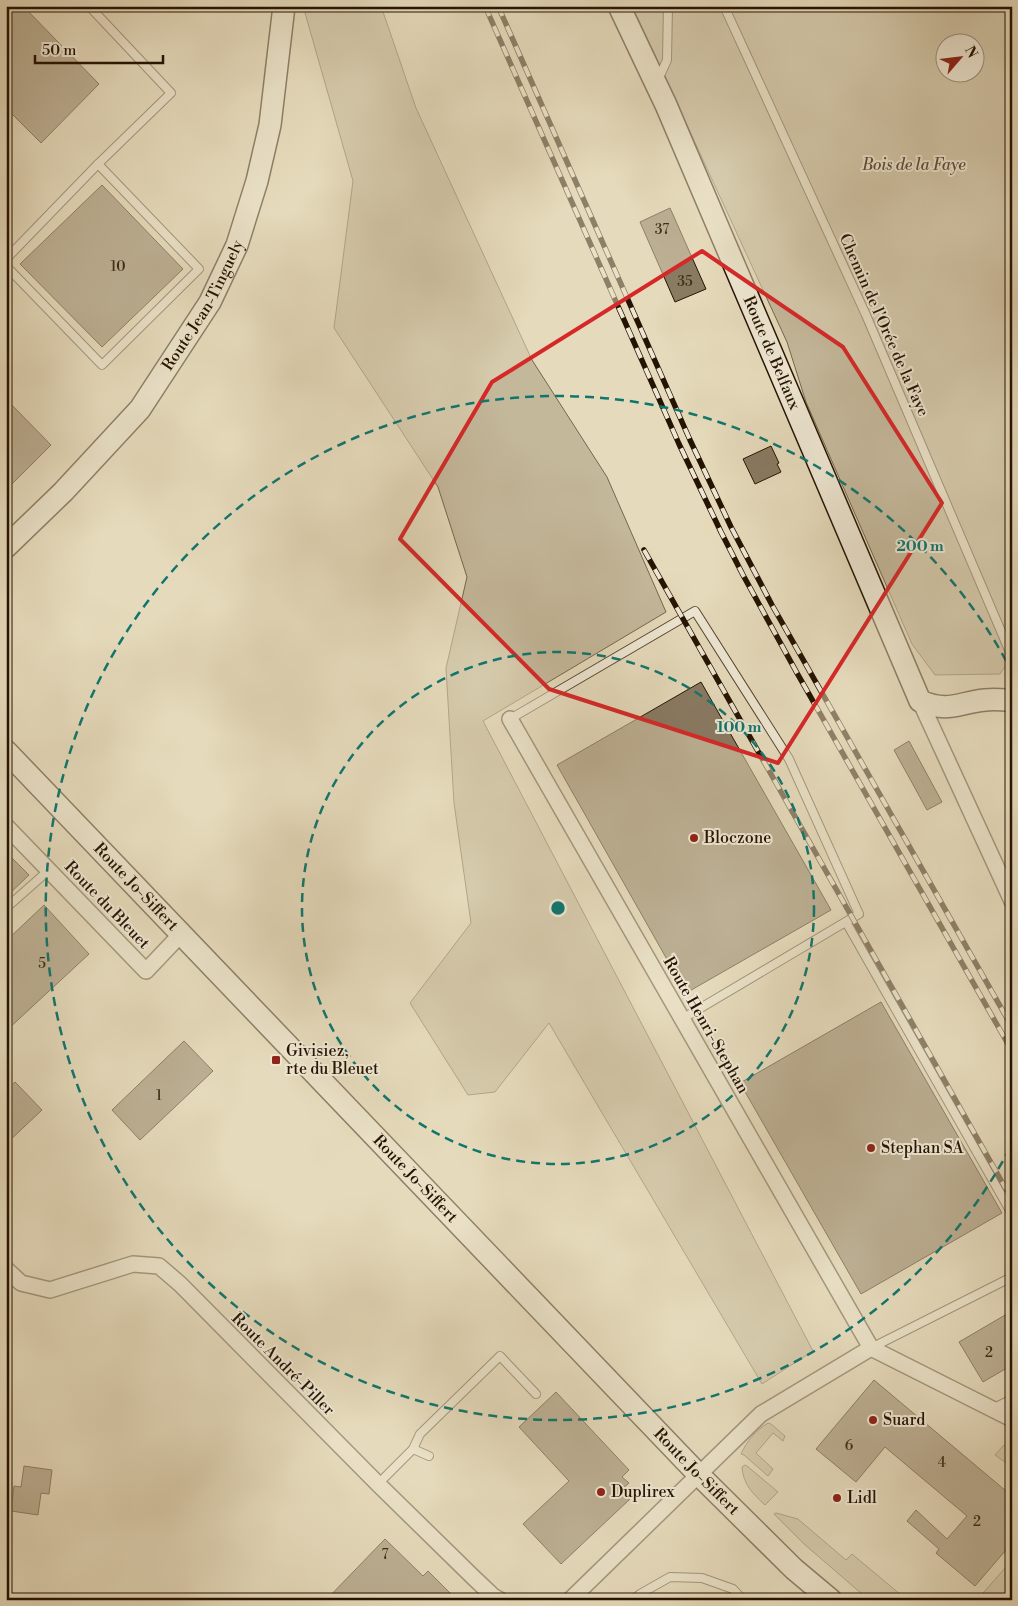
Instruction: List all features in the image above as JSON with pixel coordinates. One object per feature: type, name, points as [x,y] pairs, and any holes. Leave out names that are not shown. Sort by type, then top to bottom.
[{"type":"main road","name":"Route Jean-Tinguely","points":[[6,547],[63,492],[140,409],[210,302],[237,245],[257,181],[270,124],[284,6]]},
{"type":"main road","name":"Route de Belfaux","points":[[619,6],[656,84],[765,335],[920,701]]},
{"type":"main road","points":[[920,701],[931,706],[946,708],[1011,697]]},
{"type":"main road","name":"Route Jo-Siffert","points":[[6,751],[699,1475],[794,1569],[832,1600]]},
{"type":"street","points":[[920,701],[1012,901]]},
{"type":"street","name":"Route Henri-Stephan","points":[[510,720],[871,1348]]},
{"type":"street","name":"Route du Bleuet","points":[[6,826],[146,971],[182,933]]},
{"type":"street","name":"Route André-Piller","points":[[6,1268],[21,1283],[50,1290],[133,1264],[159,1266],[180,1284],[480,1584],[500,1600]]},
{"type":"street","points":[[570,1600],[761,1414],[871,1348],[1012,1419]]},
{"type":"lane","points":[[6,259],[98,164],[171,94],[89,6]]},
{"type":"lane","points":[[656,84],[668,60],[668,6]]},
{"type":"lane","name":"Chemin de l'Orée de la Faye","points":[[724,6],[866,315],[1012,658]]},
{"type":"lane","points":[[6,266],[102,365],[199,269],[98,164]]},
{"type":"lane","points":[[510,720],[696,611],[789,759],[859,914],[682,1019]]},
{"type":"lane","points":[[6,908],[49,870]]},
{"type":"lane","points":[[846,922],[1012,1214]]},
{"type":"lane","points":[[871,1348],[1012,1277]]},
{"type":"lane","points":[[378,1484],[413,1449],[420,1434],[500,1356],[536,1394]]},
{"type":"lane","points":[[992,1409],[1012,1399]]},
{"type":"lane","points":[[413,1449],[429,1456]]},
{"type":"lane","points":[[633,1600],[642,1597],[670,1577],[702,1578],[733,1589],[743,1600]]},
{"type":"highlighted area","points":[[702,251],[843,347],[942,503],[778,763],[549,689],[400,539],[492,382]]},
{"type":"green space","points":[[303,6],[381,6],[416,108],[532,360],[607,477],[666,612],[483,721],[813,1351],[762,1384],[549,1023],[495,1092],[468,1095],[410,1003],[471,923],[454,803],[446,668],[467,577],[438,487],[334,328],[353,181]]},
{"type":"green space","name":"Bois de la Faye","points":[[632,6],[1012,6],[1012,656],[1000,674],[935,675],[912,644],[806,402],[787,342]]},
{"type":"green space","points":[[768,1423],[785,1436],[783,1441],[773,1433],[756,1453],[773,1469],[768,1476],[741,1454],[752,1437]]},
{"type":"green space","points":[[1012,1442],[1012,1467],[995,1455],[1003,1446]]},
{"type":"green space","points":[[745,1465],[778,1492],[765,1505],[753,1493],[744,1479],[742,1467]]},
{"type":"green space","points":[[774,1514],[798,1519],[846,1560],[852,1554],[907,1600],[869,1600],[804,1544]]},
{"type":"green space","points":[[1012,1560],[1012,1598],[1010,1600],[977,1600]]},
{"type":"building","points":[[6,6],[23,6],[99,84],[41,143],[6,108]]},
{"type":"building","points":[[102,185],[183,269],[102,347],[20,264]]},
{"type":"building","points":[[670,208],[706,289],[675,302],[640,222]]},
{"type":"building","points":[[6,399],[51,445],[6,490]]},
{"type":"building","points":[[771,446],[781,472],[755,484],[743,459]]},
{"type":"building","name":"Bloczone","points":[[701,682],[831,910],[686,993],[557,765]]},
{"type":"building","points":[[909,741],[942,802],[927,810],[894,750]]},
{"type":"building","points":[[6,852],[29,875],[6,897]]},
{"type":"building","points":[[44,905],[89,954],[6,1031],[6,941]]},
{"type":"building","name":"Stephan SA","points":[[881,1002],[1002,1213],[861,1294],[740,1083]]},
{"type":"building","points":[[184,1041],[213,1071],[140,1140],[112,1110]]},
{"type":"building","points":[[15,1082],[42,1110],[6,1144],[6,1090]]},
{"type":"building","points":[[1012,1311],[1012,1365],[983,1382],[959,1342]]},
{"type":"building","points":[[874,1380],[1012,1496],[1012,1543],[975,1586],[936,1553],[939,1549],[907,1521],[916,1510],[947,1539],[967,1516],[885,1447],[856,1482],[816,1449]]},
{"type":"building","points":[[556,1392],[629,1470],[622,1477],[629,1483],[621,1490],[630,1499],[561,1564],[523,1524],[569,1481],[519,1427]]},
{"type":"building","points":[[24,1466],[52,1470],[49,1494],[41,1493],[38,1515],[11,1511],[14,1486],[21,1487]]},
{"type":"building","points":[[385,1539],[423,1576],[428,1571],[457,1600],[326,1600]]},
{"type":"railway","points":[[485,6],[679,444],[721,532],[797,673],[1012,1051]]},
{"type":"railway","points":[[498,6],[690,440],[731,527],[772,605],[1012,1027]]},
{"type":"railway","points":[[644,550],[1006,1189]]},
{"type":"place","name":"Bloczone","points":[[694,838]]},
{"type":"place","name":"Givisiez, rte du Bleuet","points":[[276,1060]]},
{"type":"place","name":"Stephan SA","points":[[871,1148]]},
{"type":"place","name":"Suard","points":[[873,1420]]},
{"type":"place","name":"Duplirex","points":[[601,1492]]},
{"type":"place","name":"Lidl","points":[[837,1498]]}]
